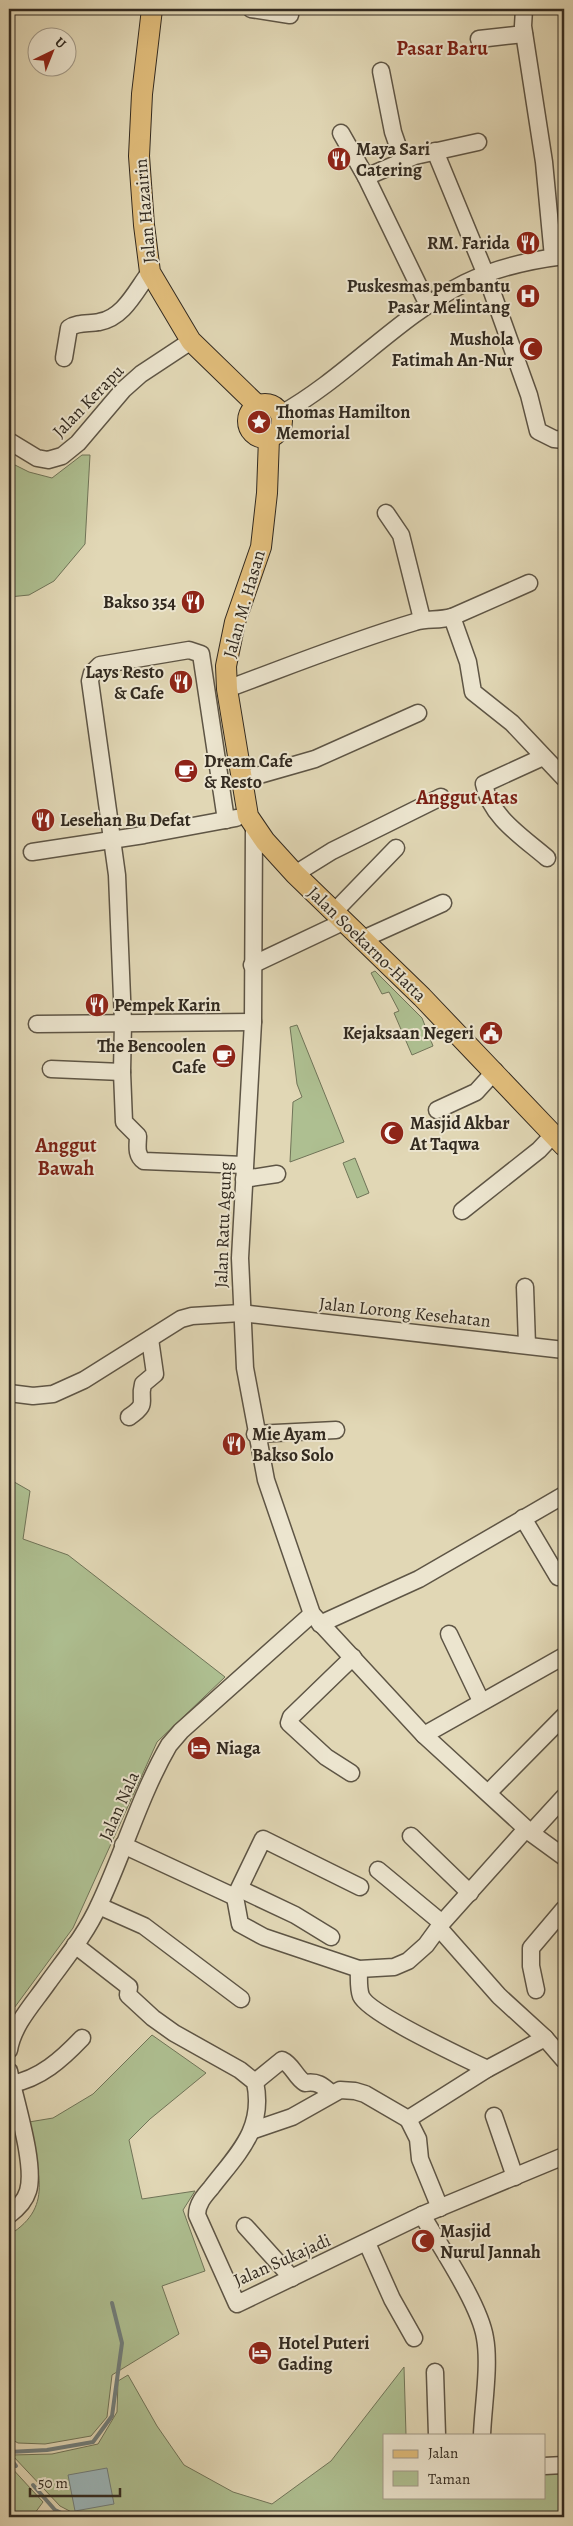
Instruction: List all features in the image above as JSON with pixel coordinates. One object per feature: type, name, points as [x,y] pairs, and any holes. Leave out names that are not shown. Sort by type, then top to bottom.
[{"type":"main road","name":"Jalan Hazairin","points":[[152,9],[142,94],[140,156],[144,225],[150,272],[191,341],[257,405]]},
{"type":"main road","points":[[257,405],[271,405],[281,414],[280,429],[269,438],[260,438],[253,434],[249,426],[248,418],[251,411],[257,405]]},
{"type":"main road","name":"Jalan M. Hasan","points":[[251,822],[226,689],[226,666],[229,644],[261,547],[266,501],[269,438]]},
{"type":"main road","name":"Jalan Soekarno-Hatta","points":[[251,822],[295,874],[363,939],[494,1071],[559,1140]]},
{"type":"street","points":[[251,9],[290,15]]},
{"type":"street","points":[[281,414],[323,388],[428,305],[467,282],[505,268],[559,257],[524,34],[524,9]]},
{"type":"street","points":[[479,40],[524,34]]},
{"type":"street","points":[[381,71],[393,132],[403,161]]},
{"type":"street","points":[[341,134],[366,177],[428,305]]},
{"type":"street","points":[[366,177],[403,161],[478,142]]},
{"type":"street","points":[[435,152],[486,275],[529,395],[538,431],[554,439],[564,440]]},
{"type":"street","points":[[64,358],[68,328],[75,324],[111,319],[118,314],[150,272]]},
{"type":"street","name":"Jalan Kerapu","points":[[9,441],[37,458],[48,460],[62,456],[78,443],[123,390],[141,374],[191,341]]},
{"type":"street","points":[[386,514],[401,535],[422,619]]},
{"type":"street","points":[[226,689],[346,644],[422,619],[438,621],[452,617],[529,583]]},
{"type":"street","points":[[452,617],[468,662],[473,692],[512,723],[564,778]]},
{"type":"street","points":[[226,820],[204,659],[197,651],[189,650],[100,665],[92,673],[90,681],[96,736],[113,839],[120,919],[124,1122],[138,1136],[138,1151],[141,1160],[277,1174]]},
{"type":"street","points":[[242,780],[321,756],[418,713]]},
{"type":"street","points":[[543,756],[484,784],[495,809],[504,822],[547,858]]},
{"type":"street","points":[[295,874],[332,851],[441,797]]},
{"type":"street","points":[[32,852],[172,831],[226,820],[251,822]]},
{"type":"street","name":"Jalan Ratu Agung","points":[[251,822],[253,1022],[240,1245],[241,1313],[245,1368],[256,1434],[271,1497],[316,1619]]},
{"type":"street","points":[[252,965],[340,916],[396,848]]},
{"type":"street","points":[[363,939],[443,903]]},
{"type":"street","points":[[37,1024],[253,1022]]},
{"type":"street","points":[[52,1069],[122,1072]]},
{"type":"street","points":[[437,1110],[476,1092],[494,1071]]},
{"type":"street","points":[[462,1211],[538,1150],[559,1140]]},
{"type":"street","points":[[524,1287],[527,1346]]},
{"type":"street","name":"Jalan Lorong Kesehatan","points":[[9,1393],[33,1396],[53,1394],[84,1380],[181,1319],[192,1316],[241,1313],[564,1350]]},
{"type":"street","points":[[129,1417],[141,1408],[144,1402],[143,1384],[155,1374],[150,1339]]},
{"type":"street","points":[[256,1434],[336,1430]]},
{"type":"street","name":"Jalan Nala","points":[[9,2050],[12,2036],[22,2019],[75,1945],[99,1906],[123,1845],[162,1758],[175,1737],[316,1619],[418,1578],[564,1495]]},
{"type":"street","points":[[524,1518],[558,1577]]},
{"type":"street","points":[[316,1619],[424,1735],[529,1831],[564,1857]]},
{"type":"street","points":[[449,1634],[481,1700]]},
{"type":"street","points":[[424,1735],[481,1700],[564,1656]]},
{"type":"street","points":[[351,1773],[326,1757],[289,1723],[291,1717],[353,1657]]},
{"type":"street","points":[[488,1793],[564,1716]]},
{"type":"street","points":[[360,1887],[263,1839],[237,1893],[238,1919],[244,1928],[264,1937],[359,1969],[402,1964],[420,1950],[470,1893],[564,1797]]},
{"type":"street","points":[[411,1836],[470,1893]]},
{"type":"street","points":[[123,1845],[295,1915],[330,1937]]},
{"type":"street","points":[[378,1870],[440,1925],[499,1996],[545,2038],[564,2060]]},
{"type":"street","points":[[99,1906],[144,1926],[241,1999]]},
{"type":"street","points":[[536,1990],[531,1966],[531,1948],[564,1908]]},
{"type":"street","points":[[75,1945],[129,1987],[128,1995],[153,2018],[255,2082],[282,2060],[294,2069],[299,2079],[305,2083],[314,2082],[320,2084],[331,2093]]},
{"type":"street","points":[[359,1969],[361,1997],[369,2006],[422,2037],[487,2069]]},
{"type":"street","points":[[9,2215],[22,2203],[30,2182],[23,2137],[10,2078],[36,2077],[69,2052],[82,2038]]},
{"type":"street","points":[[254,2130],[292,2118],[331,2093],[340,2090],[355,2091],[379,2101],[403,2118],[408,2119],[487,2069],[545,2038]]},
{"type":"street","name":"Jalan Sukajadi","points":[[255,2082],[258,2102],[254,2130],[199,2204],[198,2215],[234,2302],[237,2304],[422,2215],[564,2156]]},
{"type":"street","points":[[494,2116],[515,2177]]},
{"type":"street","points":[[408,2119],[418,2139],[420,2159],[440,2208]]},
{"type":"street","points":[[422,2215],[468,2297],[483,2330],[486,2348],[482,2434]]},
{"type":"street","points":[[245,2226],[292,2278]]},
{"type":"street","points":[[367,2243],[392,2299],[414,2338]]},
{"type":"street","points":[[435,2372],[437,2434]]},
{"type":"street","points":[[546,2466],[564,2466]]},
{"type":"green space","points":[[82,455],[90,455],[85,544],[54,581],[29,595],[9,597],[9,462],[29,472],[52,478]]},
{"type":"green space","points":[[375,971],[422,1018],[433,1046],[412,1055],[394,1013],[399,1011],[389,992],[382,994],[371,973]]},
{"type":"green space","points":[[297,1025],[344,1142],[290,1162],[293,1102],[302,1097],[297,1084],[290,1027]]},
{"type":"green space","points":[[355,1158],[369,1193],[357,1198],[343,1163]]},
{"type":"green space","points":[[9,1479],[30,1491],[23,1539],[68,1555],[225,1677],[157,1742],[73,1928],[9,2015]]},
{"type":"green space","points":[[152,2035],[206,2073],[150,2119],[129,2140],[142,2199],[195,2191],[183,2210],[205,2271],[162,2286],[179,2334],[112,2375],[107,2417],[91,2436],[45,2444],[18,2443],[9,2438],[9,2235],[24,2223],[34,2211],[38,2198],[38,2170],[29,2122],[53,2118],[93,2094]]},
{"type":"green space","points":[[404,2367],[406,2434],[383,2434],[383,2498],[546,2498],[546,2471],[564,2471],[564,2517],[81,2517],[60,2506],[12,2455],[52,2454],[98,2444],[117,2412],[118,2381],[128,2375],[157,2426],[184,2465],[233,2492],[272,2504],[331,2461]]},
{"type":"green space","points":[[9,2465],[43,2502],[32,2517],[9,2517]]},
{"type":"water","points":[[107,2468],[114,2504],[75,2511],[68,2475]]},
{"type":"waterway","points":[[9,2452],[47,2450],[93,2442],[112,2416],[122,2343],[112,2303]]},
{"type":"waterway","points":[[9,2457],[16,2466]]},
{"type":"waterway","points":[[33,2485],[55,2510],[70,2517]]},
{"type":"place","name":"Maya Sari Catering","points":[[339,159]]},
{"type":"place","name":"RM. Farida","points":[[528,243]]},
{"type":"place","name":"Puskesmas pembantu Pasar Melintang","points":[[528,296]]},
{"type":"place","name":"Mushola Fatimah An-Nur","points":[[531,349]]},
{"type":"place","name":"Thomas Hamilton Memorial","points":[[259,422]]},
{"type":"place","name":"Bakso 354","points":[[193,602]]},
{"type":"place","name":"Lays Resto & Cafe","points":[[181,682]]},
{"type":"place","name":"Dream Cafe & Resto","points":[[186,771]]},
{"type":"place","name":"Lesehan Bu Defat","points":[[43,820]]},
{"type":"place","name":"Pempek Karin","points":[[97,1005]]},
{"type":"place","name":"Kejaksaan Negeri","points":[[491,1033]]},
{"type":"place","name":"The Bencoolen Cafe","points":[[224,1056]]},
{"type":"place","name":"Masjid Akbar At Taqwa","points":[[392,1133]]},
{"type":"place","name":"Mie Ayam Bakso Solo","points":[[234,1444]]},
{"type":"place","name":"Niaga","points":[[199,1748]]},
{"type":"place","name":"Masjid Nurul Jannah","points":[[423,2241]]},
{"type":"place","name":"Hotel Puteri Gading","points":[[260,2353]]},
{"type":"district","name":"Pasar Baru","points":[[442,48]]},
{"type":"district","name":"Anggut Atas","points":[[467,797]]},
{"type":"district","name":"Anggut Bawah","points":[[66,1156]]}]
